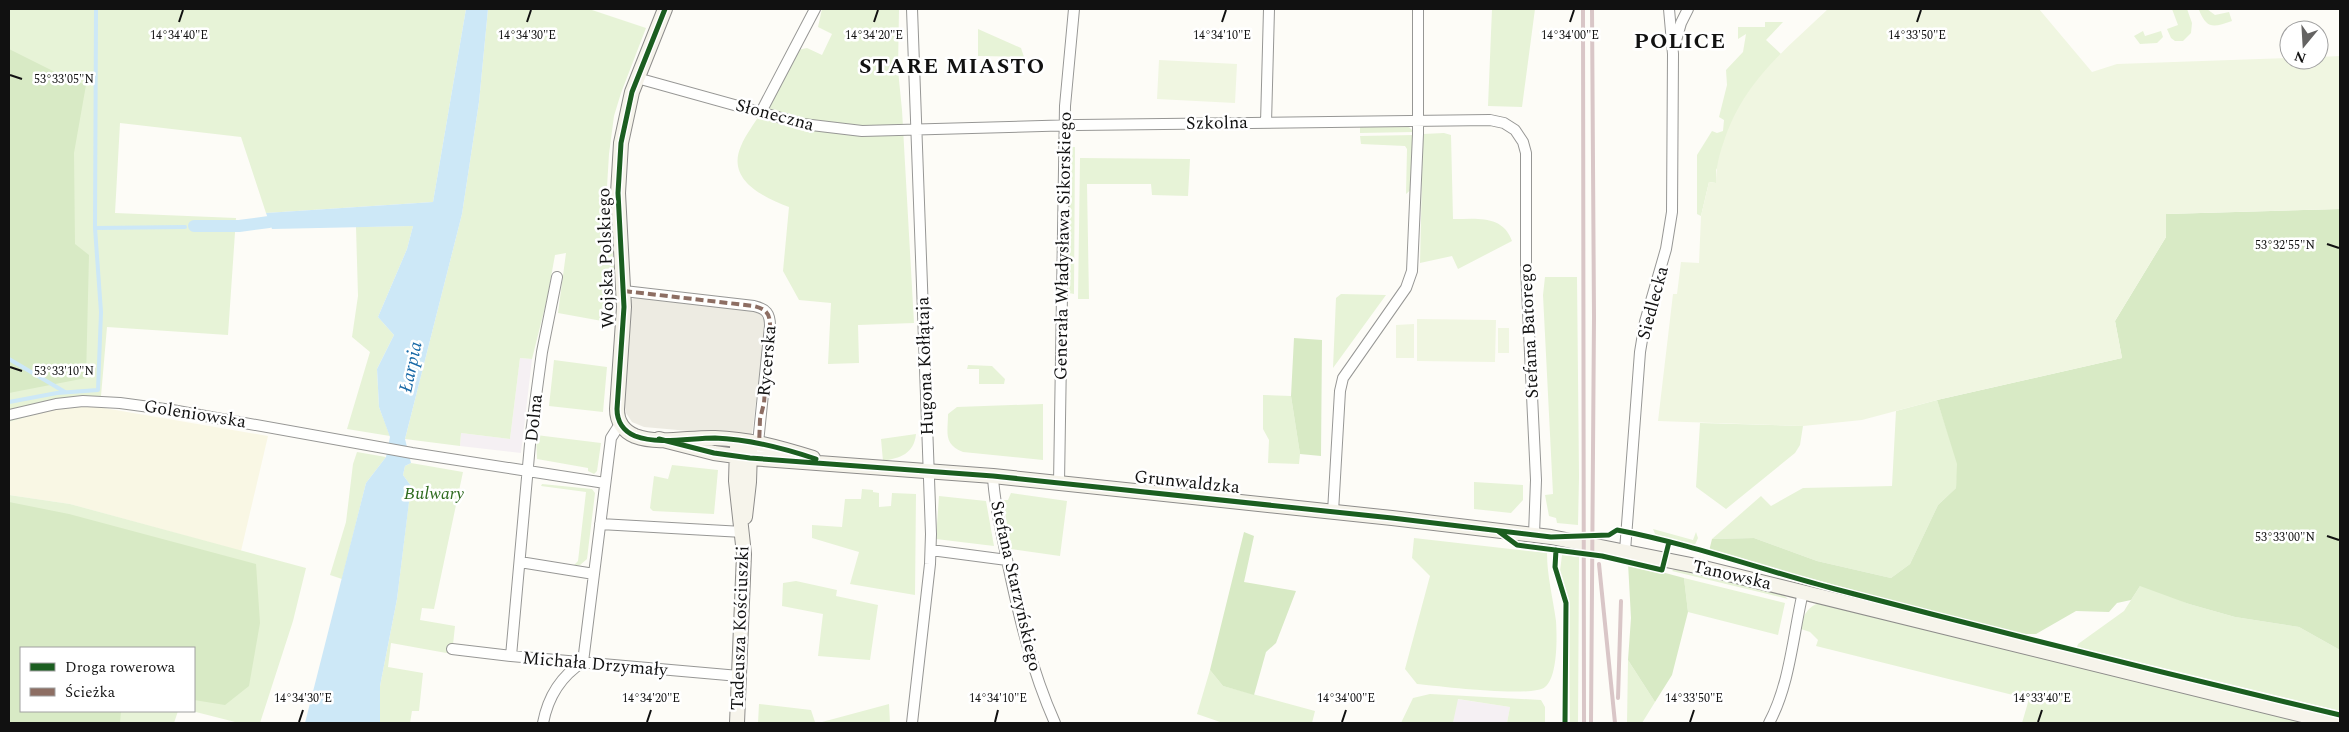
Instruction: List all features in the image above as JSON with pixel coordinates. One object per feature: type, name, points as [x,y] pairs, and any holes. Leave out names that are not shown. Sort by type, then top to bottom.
[{"type":"main road","name":"Wojska Polskiego","points":[[620,424],[617,409],[624,291],[618,177],[624,119],[637,78],[665,9]]},
{"type":"main road","name":"Grunwaldzka","points":[[620,424],[627,432],[635,436],[659,439],[735,457],[993,476],[1534,535]]},
{"type":"main road","name":"Grunwaldzka","points":[[659,439],[716,438],[758,443],[836,465]]},
{"type":"main road","points":[[735,457],[738,446],[743,441]]},
{"type":"main road","name":"Tadeusza Kościuszki","points":[[743,441],[749,448],[750,458],[749,490],[743,532]]},
{"type":"main road","name":"Tadeusza Kościuszki","points":[[735,457],[737,490],[743,532],[743,596],[737,723]]},
{"type":"main road","name":"Tanowska","points":[[1534,535],[1625,551],[1803,592],[2335,723]]},
{"type":"street","points":[[761,112],[815,9]]},
{"type":"street","name":"Hugona Kołłątaja","points":[[912,9],[931,550],[912,723]]},
{"type":"street","name":"Generała Władysława Sikorskiego","points":[[1059,483],[1064,126],[1074,9]]},
{"type":"street","points":[[1266,122],[1269,9]]},
{"type":"street","points":[[1334,512],[1340,391],[1343,378],[1406,288],[1412,270],[1418,120],[1418,9]]},
{"type":"street","name":"Siedlecka","points":[[1625,551],[1642,338],[1664,261],[1671,222],[1673,54],[1669,9]]},
{"type":"street","name":"Siedlecka","points":[[1673,54],[1679,29],[1688,9]]},
{"type":"street","name":"Słoneczna","points":[[637,78],[803,124],[839,130],[862,131],[916,128]]},
{"type":"street","name":"Szkolna","points":[[916,128],[1418,120],[1496,121],[1504,123],[1515,130]]},
{"type":"street","name":"Stefana Batorego","points":[[1515,130],[1523,142],[1526,155],[1526,268],[1536,480],[1534,535]]},
{"type":"street","name":"Dolna","points":[[510,656],[529,472],[531,433],[542,352],[557,276]]},
{"type":"street","name":"Rycerska","points":[[624,291],[754,306],[767,312],[770,316],[770,326],[758,443]]},
{"type":"street","name":"Goleniowska","points":[[9,415],[56,404],[83,401],[120,403],[206,415],[412,453],[529,472]]},
{"type":"street","name":"Wojska Polskiego","points":[[584,662],[611,438],[620,424]]},
{"type":"street","points":[[758,443],[764,454],[773,461]]},
{"type":"street","points":[[529,472],[606,483]]},
{"type":"street","name":"Stefana Starzyńskiego","points":[[993,476],[995,502],[1031,662],[1055,723]]},
{"type":"street","points":[[600,524],[743,532]]},
{"type":"street","points":[[931,550],[1007,560]]},
{"type":"street","points":[[520,562],[594,574]]},
{"type":"street","points":[[1768,723],[1785,678],[1803,592]]},
{"type":"street","name":"Michała Drzymały","points":[[452,649],[510,656],[739,676]]},
{"type":"street","points":[[543,723],[546,706],[555,692],[570,671],[584,662]]},
{"type":"shaded area","points":[[634,298],[753,311],[761,315],[765,321],[764,337],[752,434],[746,436],[644,427],[632,422],[626,413],[624,402],[631,300]]},
{"type":"shaded area","points":[[520,358],[532,359],[521,453],[460,446],[461,433],[510,439]]},
{"type":"shaded area","points":[[66,406],[98,407],[268,436],[241,551],[70,504],[9,495],[9,422]]},
{"type":"shaded area","points":[[1457,699],[1510,707],[1507,723],[1453,723]]},
{"type":"green space","points":[[9,9],[466,9],[433,202],[266,213],[241,137],[120,123],[115,213],[236,218],[228,335],[107,327],[101,396],[98,407],[65,406],[9,422]]},
{"type":"green space","points":[[488,9],[589,9],[646,28],[614,116],[609,154],[607,187],[614,268],[613,323],[558,313],[566,253],[555,255],[547,299],[532,359],[520,358],[510,439],[461,433],[460,446],[405,439],[462,214],[479,102]]},
{"type":"green space","points":[[822,9],[899,9],[898,70],[914,323],[858,325],[859,363],[828,364],[831,303],[799,300],[783,271],[789,207],[768,198],[750,186],[743,178],[739,168],[738,158],[741,146],[761,113],[793,51],[807,48],[822,55],[832,34],[818,27]]},
{"type":"green space","points":[[1492,9],[1535,9],[1522,107],[1488,106]]},
{"type":"green space","points":[[1828,9],[2039,9],[2092,72],[2117,64],[2279,58],[2279,70],[2329,70],[2329,57],[2340,56],[2340,209],[2166,214],[2166,237],[2115,321],[2122,358],[1937,400],[1862,420],[1803,426],[1658,421],[1673,294],[1677,294],[1681,262],[1699,263],[1701,216],[1709,182],[1716,183],[1719,156],[1732,120],[1754,84],[1781,53]]},
{"type":"green space","points":[[2172,9],[2187,9],[2192,23],[2191,33],[2183,41],[2175,41],[2171,38],[2167,29],[2178,25]]},
{"type":"green space","points":[[2207,9],[2215,15],[2229,12],[2232,21],[2220,25],[2208,24],[2199,10]]},
{"type":"green space","points":[[1765,22],[1783,22],[1766,40],[1781,54],[1716,170],[1716,183],[1709,182],[1701,216],[1697,214],[1697,155],[1712,131],[1717,133],[1723,131],[1724,120],[1719,117],[1727,85],[1726,70],[1743,52],[1746,34],[1738,39],[1738,27],[1765,27]]},
{"type":"green space","points":[[978,29],[1021,48],[1024,57],[978,56]]},
{"type":"green space","points":[[2143,31],[2145,36],[2161,31],[2163,37],[2157,43],[2140,44],[2134,36]]},
{"type":"green space","points":[[9,49],[86,85],[74,153],[75,244],[89,255],[86,378],[9,393]]},
{"type":"green space","points":[[1159,60],[1237,64],[1235,103],[1157,99]]},
{"type":"green space","points":[[1360,127],[1409,127],[1414,132],[1360,133]]},
{"type":"green space","points":[[1444,133],[1451,135],[1453,219],[1479,219],[1495,222],[1508,232],[1512,241],[1458,269],[1452,256],[1420,263],[1423,134]]},
{"type":"green space","points":[[1415,135],[1414,187],[1406,194],[1407,149],[1405,146],[1361,144],[1360,136]]},
{"type":"green space","points":[[1070,147],[1075,147],[1074,294],[1069,293]]},
{"type":"green space","points":[[1080,158],[1190,159],[1188,196],[1152,195],[1151,184],[1087,184],[1089,299],[1078,299]]},
{"type":"green space","points":[[2340,209],[2340,650],[2299,627],[2235,617],[2189,604],[2140,586],[2131,600],[2117,603],[2109,612],[2076,611],[2036,634],[2016,634],[1709,551],[1712,539],[1754,538],[1817,561],[1891,578],[1910,564],[1938,505],[1956,488],[1957,464],[1937,400],[2122,358],[2115,321],[2166,237],[2166,214]]},
{"type":"green space","points":[[413,226],[407,249],[378,317],[394,335],[377,369],[379,407],[390,436],[347,429],[370,352],[352,337],[358,296],[356,227]]},
{"type":"green space","points":[[1545,277],[1577,277],[1578,525],[1557,523],[1556,518],[1549,516],[1545,495],[1553,494],[1543,295]]},
{"type":"green space","points":[[1341,294],[1386,295],[1333,368],[1336,298]]},
{"type":"green space","points":[[1417,319],[1496,320],[1495,362],[1417,361]]},
{"type":"green space","points":[[1414,324],[1414,358],[1396,358],[1396,325]]},
{"type":"green space","points":[[1498,328],[1509,328],[1509,353],[1498,353]]},
{"type":"green space","points":[[1294,338],[1322,340],[1321,456],[1300,454],[1291,396]]},
{"type":"green space","points":[[554,360],[607,367],[603,412],[549,406]]},
{"type":"green space","points":[[968,365],[992,366],[1005,379],[1004,384],[979,384],[979,369],[967,369]]},
{"type":"green space","points":[[1263,395],[1291,396],[1300,454],[1299,464],[1268,463],[1269,440],[1263,429]]},
{"type":"green space","points":[[1937,400],[1958,464],[1956,488],[1938,505],[1910,564],[1891,578],[1817,561],[1754,538],[1712,539],[1761,496],[1771,506],[1803,488],[1892,486],[1896,411]]},
{"type":"green space","points":[[1043,404],[1043,460],[963,452],[949,441],[947,432],[948,414],[957,407]]},
{"type":"green space","points":[[1700,423],[1803,426],[1800,445],[1795,453],[1726,509],[1696,487]]},
{"type":"green space","points":[[916,434],[915,441],[909,451],[895,458],[883,461],[881,439]]},
{"type":"green space","points":[[536,435],[601,443],[597,471],[594,474],[588,471],[588,468],[537,459]]},
{"type":"green space","points":[[357,452],[386,457],[366,483],[342,579],[330,575],[346,522],[353,464]]},
{"type":"green space","name":"Bulwary","points":[[411,463],[463,472],[434,609],[422,608],[420,620],[455,626],[452,654],[391,643],[388,667],[423,673],[419,711],[412,711],[410,723],[380,723],[380,686],[397,599],[411,486],[403,475],[405,466]]},
{"type":"green space","points":[[672,465],[718,470],[714,514],[653,511],[650,508],[654,476],[668,479]]},
{"type":"green space","points":[[1474,482],[1523,485],[1523,500],[1511,513],[1474,509]]},
{"type":"green space","points":[[542,484],[592,489],[595,493],[587,559],[580,565],[572,567],[578,561],[586,492],[541,486]]},
{"type":"green space","points":[[862,489],[873,490],[873,492],[879,493],[879,507],[891,506],[892,493],[916,494],[915,595],[850,584],[859,552],[812,538],[812,525],[842,527],[845,499],[861,499]]},
{"type":"green space","points":[[1011,493],[1067,501],[1060,556],[1011,549],[1003,500],[1008,500]]},
{"type":"green space","points":[[9,495],[70,504],[306,568],[293,621],[260,723],[239,723],[195,712],[195,647],[20,647],[20,712],[178,712],[174,723],[9,723]]},
{"type":"green space","points":[[939,496],[986,501],[994,546],[936,539]]},
{"type":"green space","points":[[9,502],[69,514],[256,564],[260,623],[249,686],[225,705],[195,700],[195,647],[20,647],[20,712],[121,712],[120,723],[9,723]]},
{"type":"green space","points":[[1653,529],[1693,540],[1696,532],[1698,538],[1694,547],[1656,536]]},
{"type":"green space","points":[[1244,532],[1254,536],[1244,582],[1296,591],[1276,643],[1266,652],[1254,695],[1223,686],[1210,670]]},
{"type":"green space","points":[[1414,538],[1547,553],[1557,636],[1556,656],[1552,675],[1545,687],[1537,690],[1504,691],[1417,684],[1405,669],[1430,576],[1412,558]]},
{"type":"green space","points":[[1562,555],[1579,557],[1578,723],[1570,723],[1568,597],[1560,571]]},
{"type":"green space","points":[[1628,563],[1684,578],[1688,612],[1672,675],[1655,702],[1628,660],[1631,618]]},
{"type":"green space","points":[[1675,568],[1782,594],[1788,599],[1672,571]]},
{"type":"green space","points":[[1684,578],[1785,603],[1778,635],[1688,612]]},
{"type":"green space","points":[[796,581],[837,590],[836,596],[878,605],[870,660],[818,656],[823,614],[782,606],[783,583]]},
{"type":"green space","points":[[2140,586],[2147,586],[2189,604],[2235,617],[2299,627],[2340,650],[2340,711],[2077,647],[2078,644],[2124,611]]},
{"type":"green space","points":[[1821,602],[2306,723],[2022,723],[2029,699],[1816,646],[1818,640],[1810,632],[1801,629],[1806,612],[1812,606]]},
{"type":"green space","points":[[1628,660],[1655,702],[1642,723],[1627,723]]},
{"type":"green space","points":[[1210,670],[1223,686],[1315,711],[1312,723],[1223,723],[1197,714]]},
{"type":"green space","points":[[1430,694],[1541,700],[1545,707],[1545,723],[1507,723],[1510,707],[1458,699],[1453,723],[1401,723],[1413,698]]},
{"type":"green space","points":[[759,704],[811,710],[815,722],[822,722],[889,704],[890,723],[758,723]]},
{"type":"water","name":"Łarpia","points":[[466,9],[488,9],[479,102],[462,214],[405,439],[411,463],[405,466],[403,475],[411,486],[397,599],[380,686],[380,723],[305,723],[366,483],[386,457],[390,437],[379,407],[377,369],[394,335],[378,317],[407,249],[413,226],[272,229],[266,213],[433,202]]},
{"type":"waterway","points":[[95,228],[96,9]]},
{"type":"waterway","points":[[194,226],[239,226],[269,222]]},
{"type":"waterway","points":[[9,402],[57,393],[98,390],[101,312],[95,228],[185,227]]},
{"type":"waterway","points":[[9,359],[65,392]]},
{"type":"railway","points":[[1583,9],[1584,723]]},
{"type":"railway","points":[[1591,723],[1594,317],[1592,9]]},
{"type":"railway","points":[[1599,564],[1615,723]]},
{"type":"railway","points":[[1618,698],[1621,601]]},
{"type":"marked path","points":[[624,291],[754,306],[766,312],[770,326],[764,403],[760,419],[759,447]]},
{"type":"cycle path","points":[[665,9],[632,92],[621,143],[618,193],[624,307],[618,418],[627,431],[644,439],[664,441],[715,438],[741,440],[779,448],[816,459]]},
{"type":"cycle path","points":[[659,439],[714,453],[750,458],[993,476],[1392,518],[1551,537],[1609,535],[1617,530],[1672,542],[1808,582],[1961,622],[2340,715]]},
{"type":"cycle path","points":[[1498,531],[1517,545],[1602,556],[1662,570],[1669,542]]},
{"type":"cycle path","points":[[1556,550],[1555,567],[1566,603],[1565,723]]},
{"type":"district","name":"POLICE","points":[[1680,41]]},
{"type":"district","name":"STARE MIASTO","points":[[952,66]]}]
